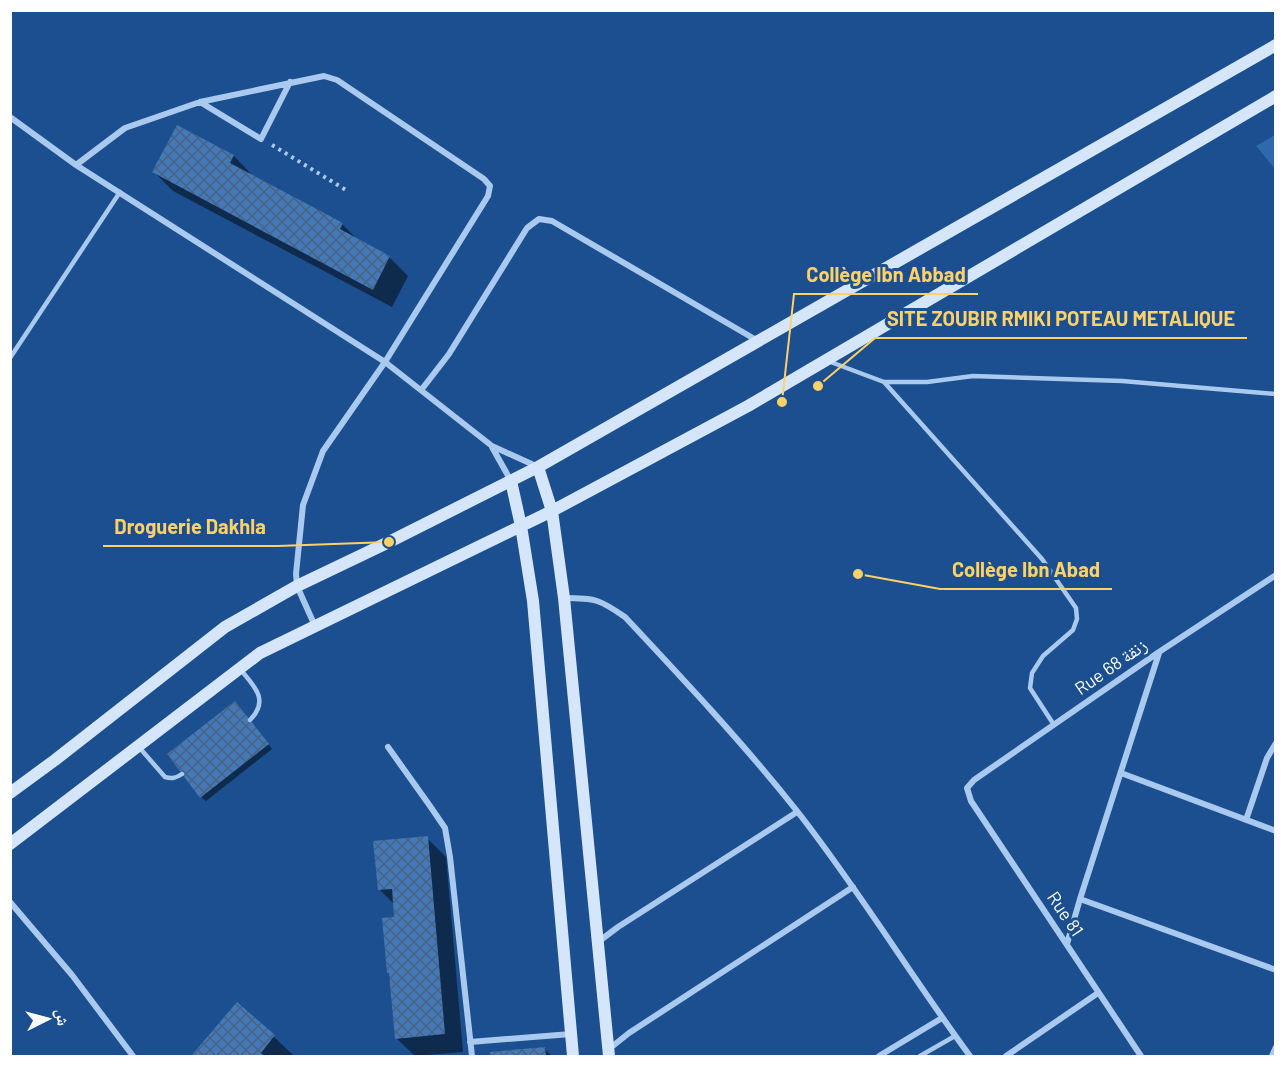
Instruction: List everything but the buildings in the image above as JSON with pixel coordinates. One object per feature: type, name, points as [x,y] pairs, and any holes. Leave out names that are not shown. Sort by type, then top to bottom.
[{"type":"main road","points":[[10,793],[225,627],[297,586],[538,467],[1275,45]]},
{"type":"main road","points":[[10,844],[260,653],[552,511],[748,406],[1275,96]]},
{"type":"main road","points":[[538,467],[552,511],[564,598],[609,1053]]},
{"type":"main road","points":[[511,481],[521,526],[532,601],[573,1056]]},
{"type":"street","points":[[76,165],[125,128],[200,102],[324,75],[337,80],[484,179],[490,186],[488,196],[386,362],[323,451],[303,505],[296,574],[297,586],[315,626]]},
{"type":"street","points":[[200,102],[261,139],[290,82]]},
{"type":"street","points":[[10,117],[76,165],[386,362],[492,446],[538,467]]},
{"type":"street","points":[[422,389],[449,354],[527,228],[539,219],[552,222],[758,341]]},
{"type":"street","points":[[492,446],[511,481]]},
{"type":"street","name":"Rue 68 زنقة","points":[[967,788],[974,780],[1159,652],[1275,575]]},
{"type":"street","points":[[564,598],[592,598],[625,617],[731,731],[797,812],[853,887],[970,1056]]},
{"type":"street","points":[[1067,944],[1159,652]]},
{"type":"street","points":[[1246,820],[1267,758],[1275,743]]},
{"type":"street","points":[[388,747],[445,828],[472,1056]]},
{"type":"street","points":[[1121,773],[1275,831]]},
{"type":"street","name":"Rue 81","points":[[967,788],[971,801],[1141,1056]]},
{"type":"street","points":[[598,942],[797,812]]},
{"type":"street","points":[[609,1053],[629,1033],[853,887]]},
{"type":"street","points":[[1080,899],[1275,970]]},
{"type":"street","points":[[10,902],[72,975],[133,1056]]},
{"type":"street","points":[[1006,1056],[1098,993]]},
{"type":"street","points":[[879,1056],[942,1018]]},
{"type":"street","points":[[470,1042],[571,1034]]},
{"type":"street","points":[[1272,1056],[1275,1047]]},
{"type":"lane","points":[[10,358],[120,192]]},
{"type":"lane","points":[[826,360],[884,382],[927,382],[973,376],[1122,381],[1275,394]]},
{"type":"lane","points":[[884,382],[1042,559],[1076,608],[1077,619],[1072,630],[1043,656],[1032,673],[1030,688],[1054,725]]},
{"type":"lane","points":[[240,668],[259,694],[258,711],[250,720]]},
{"type":"lane","points":[[138,747],[165,777],[177,778],[182,774]]},
{"type":"lane","points":[[920,1056],[955,1036]]},
{"type":"path","points":[[261,139],[346,190]]},
{"type":"shaded area","points":[[1275,135],[1275,169],[1256,146]]},
{"type":"place","name":"SITE ZOUBIR RMIKI POTEAU METALIQUE","points":[[818,386]]},
{"type":"place","name":"Collège Ibn Abbad","points":[[782,402]]},
{"type":"place","name":"Droguerie Dakhla","points":[[389,542]]},
{"type":"place","name":"Collège Ibn Abad","points":[[858,574]]}]
